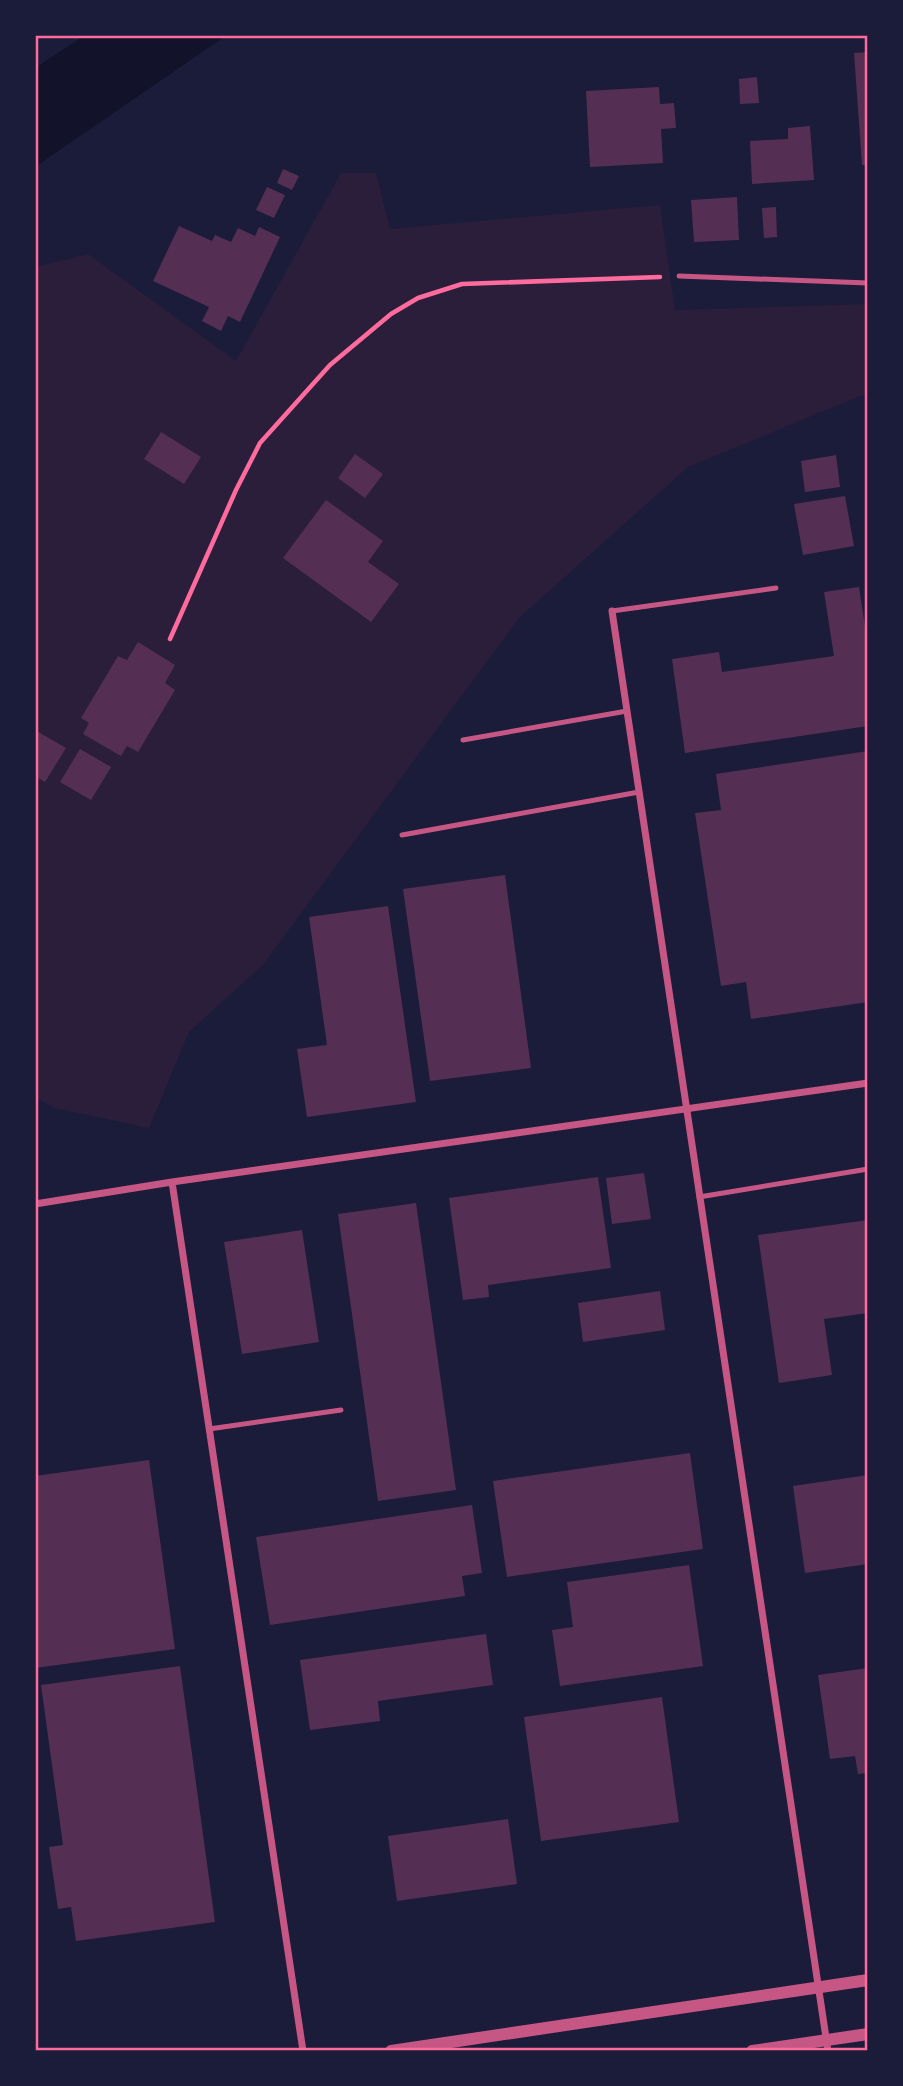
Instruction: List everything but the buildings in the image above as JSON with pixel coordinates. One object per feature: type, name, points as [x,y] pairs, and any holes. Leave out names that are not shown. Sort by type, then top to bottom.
[{"type":"street","points":[[612,611],[827,2045]]},
{"type":"street","points":[[35,1204],[868,1083]]},
{"type":"street","points":[[172,1182],[303,2051]]},
{"type":"street","points":[[391,2051],[868,1980]]},
{"type":"street","points":[[752,2051],[827,2045],[868,2034]]},
{"type":"lane","points":[[679,276],[868,284]]},
{"type":"lane","points":[[612,611],[776,588]]},
{"type":"lane","points":[[463,740],[627,711]]},
{"type":"lane","points":[[402,835],[639,792]]},
{"type":"lane","points":[[699,1197],[868,1169]]},
{"type":"lane","points":[[209,1429],[341,1410]]},
{"type":"path","points":[[170,639],[236,490],[260,443],[330,365],[391,314],[418,298],[462,284],[679,276]]},
{"type":"shaded area","points":[[85,35],[227,35],[35,167],[35,68]]},
{"type":"shaded area","points":[[341,173],[376,173],[390,229],[660,205],[675,310],[868,304],[868,393],[688,467],[519,618],[263,965],[189,1032],[149,1128],[54,1108],[35,1097],[35,267],[88,254],[236,361]]}]
